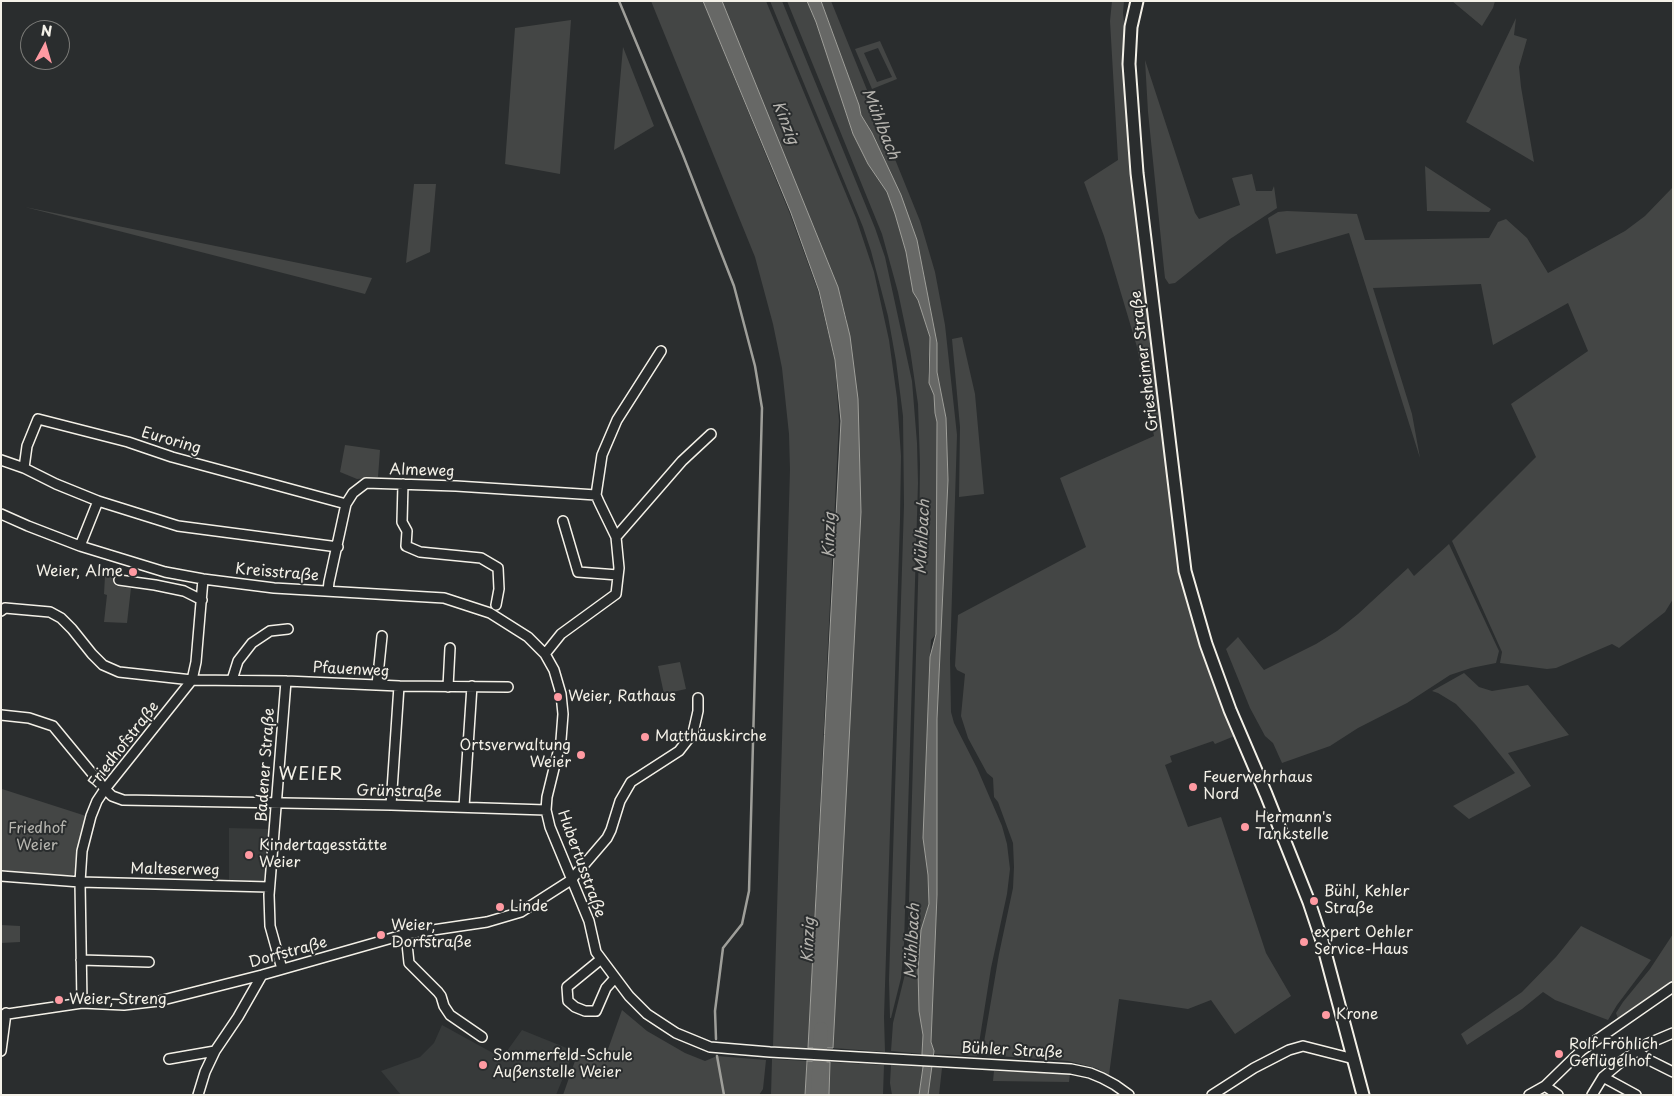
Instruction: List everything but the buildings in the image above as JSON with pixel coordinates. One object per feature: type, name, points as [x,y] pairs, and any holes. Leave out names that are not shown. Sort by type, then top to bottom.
[{"type":"main road","name":"Griesheimer Straße","points":[[1137,1],[1131,27],[1129,64],[1136,164],[1185,571],[1206,644],[1230,710],[1270,803],[1309,902],[1322,941],[1363,1095]]},
{"type":"street","points":[[545,654],[561,634],[616,594],[618,575],[616,537],[598,502],[596,494],[602,455],[617,420],[661,352]]},
{"type":"street","name":"Euroring","points":[[24,468],[27,446],[38,419],[128,442],[172,457],[346,504]]},
{"type":"street","points":[[616,537],[682,460],[711,434]]},
{"type":"street","points":[[1,460],[24,468],[56,484],[98,501],[178,526],[338,547]]},
{"type":"street","name":"Almeweg","points":[[346,504],[352,493],[366,483],[596,494]]},
{"type":"street","points":[[403,484],[402,522],[407,531],[406,546],[420,552],[481,558],[498,568],[499,588],[496,605]]},
{"type":"street","points":[[80,546],[98,501]]},
{"type":"street","points":[[328,591],[346,504]]},
{"type":"street","name":"Kreisstraße","points":[[1,514],[80,546],[165,572],[203,580],[274,588],[444,598],[490,613],[528,637],[545,654]]},
{"type":"street","points":[[563,521],[578,572],[618,575]]},
{"type":"street","points":[[118,580],[184,591],[202,600]]},
{"type":"street","name":"Friedhofstraße","points":[[82,1003],[80,882],[82,852],[91,816],[97,801],[105,789],[192,680],[196,662],[203,580]]},
{"type":"street","name":"Pfauenweg","points":[[1,611],[5,608],[50,612],[61,618],[103,665],[119,672],[192,680],[508,687]]},
{"type":"street","points":[[232,680],[238,661],[252,643],[270,631],[288,628]]},
{"type":"street","points":[[377,685],[382,636]]},
{"type":"street","points":[[448,687],[450,648]]},
{"type":"street","name":"Hubertusstraße","points":[[545,654],[557,679],[563,714],[561,740],[547,797],[546,810],[550,828],[589,921],[596,952],[600,960],[629,996],[647,1014],[676,1033],[710,1046],[770,1052],[887,1059]]},
{"type":"street","name":"Badener Straße","points":[[282,969],[270,926],[269,887],[286,681]]},
{"type":"street","points":[[391,805],[399,686]]},
{"type":"street","points":[[464,807],[472,686]]},
{"type":"street","name":"Dorfstraße","points":[[4,1014],[82,1003],[124,1005],[159,1001],[262,975],[406,934],[505,917],[521,912],[571,880],[607,838],[620,801],[631,782],[680,751],[693,733],[698,711],[698,698]]},
{"type":"street","points":[[1,715],[34,719],[53,726],[105,789]]},
{"type":"street","name":"Grünstraße","points":[[105,789],[112,796],[123,800],[546,810]]},
{"type":"street","name":"Malteserweg","points":[[1,876],[80,882],[269,887]]},
{"type":"street","points":[[406,934],[409,964],[438,992],[450,1015],[482,1037]]},
{"type":"street","points":[[81,960],[149,962]]},
{"type":"street","points":[[600,960],[567,987],[568,1001],[575,1007],[585,1011],[596,1011],[606,988],[615,978]]},
{"type":"street","points":[[198,1095],[205,1072],[215,1051],[238,1017],[262,975]]},
{"type":"street","points":[[1529,1095],[1545,1086],[1582,1050],[1673,987]]},
{"type":"street","points":[[1,1051],[4,1014]]},
{"type":"street","points":[[1592,1095],[1603,1077],[1621,1062],[1647,1044],[1673,1033]]},
{"type":"street","points":[[1212,1095],[1254,1068],[1289,1050],[1303,1046],[1354,1060]]},
{"type":"street","points":[[169,1059],[215,1051]]},
{"type":"street","points":[[1638,1051],[1647,1059],[1673,1072]]},
{"type":"street","name":"Bühler Straße","points":[[887,1059],[1071,1069],[1102,1078],[1115,1084],[1129,1095]]},
{"type":"street","points":[[1603,1077],[1636,1095]]},
{"type":"street","points":[[1545,1086],[1558,1095]]},
{"type":"shaded area","points":[[703,1],[722,1],[838,287],[850,336],[858,399],[861,512],[833,1048],[808,1048],[841,421],[835,360],[819,291],[791,213]]},
{"type":"shaded area","points":[[807,1],[821,1],[861,115],[872,133],[901,195],[917,240],[937,343],[937,372],[946,418],[948,480],[937,719],[937,895],[931,1042],[934,1051],[928,1095],[919,1095],[923,1067],[923,1035],[919,1011],[918,970],[921,930],[929,904],[928,875],[923,838],[930,657],[936,634],[937,422],[934,395],[929,383],[930,337],[918,300],[913,292],[906,252],[887,192],[868,164],[853,134],[816,22]]},
{"type":"shaded area","name":"Kindertagesstätte Weier","points":[[229,828],[270,829],[266,881],[229,881]]},
{"type":"shaded area","name":"Sommerfeld-Schule Außenstelle Weier","points":[[442,1025],[502,1058],[522,1030],[574,1051],[556,1095],[401,1095],[381,1071],[420,1057],[434,1043]]},
{"type":"shaded area","points":[[807,1061],[830,1062],[829,1095],[805,1095]]},
{"type":"green space","points":[[651,1],[703,1],[790,214],[818,291],[835,361],[839,421],[808,1048],[773,1046],[790,470],[789,434],[782,368],[773,324],[755,257]]},
{"type":"green space","points":[[722,1],[766,1],[856,218],[874,272],[889,340],[897,398],[901,456],[884,1017],[885,1052],[833,1048],[841,880],[847,321],[838,287]]},
{"type":"green space","points":[[770,1],[782,1],[875,228],[885,257],[912,381],[918,483],[904,944],[901,978],[891,1018],[889,980],[904,505],[903,416],[888,316],[871,251],[863,227]]},
{"type":"green space","points":[[787,1],[807,1],[816,22],[853,134],[868,164],[887,192],[895,214],[906,252],[913,292],[918,300],[930,337],[928,372],[929,383],[934,395],[937,422],[938,475],[936,634],[931,640],[923,838],[928,875],[929,904],[921,930],[918,970],[919,1011],[923,1035],[922,1054],[891,1051],[893,1023],[905,974],[908,936],[919,550],[920,464],[918,404],[910,349],[898,292],[882,234]]},
{"type":"green space","points":[[821,1],[831,1],[920,221],[935,272],[945,325],[957,435],[950,658],[951,712],[954,723],[977,768],[1002,826],[1007,844],[1010,869],[1007,894],[991,968],[977,1056],[934,1054],[931,1042],[937,895],[937,719],[948,480],[946,418],[937,372],[937,343],[917,240],[872,133],[861,115]]},
{"type":"green space","points":[[1112,1],[1124,1],[1123,13],[1173,512],[1237,735],[1215,744],[1213,741],[1170,756],[1172,762],[1165,765],[1188,827],[1221,817],[1266,953],[1291,996],[1235,1034],[1211,1000],[1188,1009],[1119,999],[1109,1075],[1096,1068],[1068,1061],[984,1055],[983,1048],[999,954],[1013,888],[1013,843],[998,802],[994,797],[993,778],[987,773],[968,738],[961,716],[965,674],[957,670],[955,666],[958,615],[1086,547],[1060,478],[1154,436],[1137,347],[1104,236],[1084,182],[1118,160],[1110,21]]},
{"type":"green space","points":[[1452,1],[1495,1],[1482,26]]},
{"type":"green space","points":[[1516,18],[1514,35],[1527,39],[1519,67],[1534,162],[1466,122]]},
{"type":"green space","points":[[571,20],[560,174],[505,164],[515,28]]},
{"type":"green space","points":[[880,41],[897,79],[872,89],[855,49]],"holes":[[[878,48],[892,77],[877,82],[864,53]]]},
{"type":"green space","points":[[623,47],[654,126],[614,150]]},
{"type":"green space","points":[[1145,60],[1195,213],[1199,219],[1240,205],[1232,178],[1252,174],[1256,191],[1272,191],[1274,186],[1277,208],[1230,239],[1175,283],[1169,284],[1165,278],[1164,269],[1148,112]]},
{"type":"green space","points":[[1425,166],[1491,209],[1489,212],[1427,211]]},
{"type":"green space","points":[[414,184],[436,184],[430,252],[406,263]]},
{"type":"green space","points":[[1673,187],[1673,599],[1665,612],[1619,648],[1612,644],[1556,668],[1547,669],[1500,663],[1502,652],[1452,541],[1536,457],[1511,404],[1588,351],[1568,303],[1493,345],[1481,284],[1373,288],[1412,414],[1420,458],[1349,233],[1276,254],[1268,218],[1278,212],[1287,211],[1357,214],[1365,240],[1489,238],[1498,222],[1506,219],[1527,238],[1548,273],[1625,231],[1645,216]]},
{"type":"green space","points":[[25,207],[372,278],[365,294]]},
{"type":"green space","points":[[962,337],[975,394],[984,494],[959,497],[960,427],[952,339]]},
{"type":"green space","points":[[345,445],[380,450],[378,477],[357,479],[340,472]]},
{"type":"green space","points":[[1449,544],[1499,651],[1496,663],[1450,675],[1407,703],[1358,728],[1330,746],[1282,763],[1273,743],[1265,736],[1250,708],[1226,649],[1238,637],[1264,670],[1316,644],[1337,631],[1408,568],[1414,576]]},
{"type":"green space","points":[[105,576],[116,577],[116,586],[131,588],[127,623],[104,622],[107,595],[104,594]]},
{"type":"green space","points":[[680,662],[686,689],[664,694],[658,666]]},
{"type":"green space","points":[[1464,673],[1479,687],[1492,691],[1528,685],[1569,735],[1508,753],[1531,786],[1469,819],[1453,806],[1515,773],[1476,725],[1456,704],[1432,691]]},
{"type":"green space","name":"Friedhof Weier","points":[[2,789],[86,816],[78,852],[76,872],[72,876],[1,870]]},
{"type":"green space","points":[[1,925],[20,926],[20,942],[1,943]]},
{"type":"green space","points":[[1581,926],[1651,960],[1608,1020],[1555,1000],[1543,992],[1522,1009],[1467,1045],[1461,1034],[1522,992],[1556,957]]},
{"type":"green space","points":[[1673,934],[1673,982],[1618,1019],[1616,1013],[1623,1002],[1650,969]]},
{"type":"green space","points":[[622,1010],[647,1031],[685,1053],[705,1061],[717,1056],[766,1060],[763,1089],[759,1095],[563,1095],[576,1058],[589,1051],[607,1052]]},
{"type":"green space","points":[[772,1059],[807,1061],[805,1095],[771,1095]]},
{"type":"green space","points":[[830,1062],[884,1065],[883,1095],[829,1095]]},
{"type":"green space","points":[[891,1065],[923,1067],[919,1095],[892,1095],[890,1083]]},
{"type":"green space","points":[[931,1067],[942,1068],[939,1095],[928,1095]]},
{"type":"green space","points":[[994,1071],[1070,1074],[1069,1082],[993,1081]]},
{"type":"waterway","points":[[619,1],[683,155],[734,286],[755,366],[762,408],[749,891],[742,924],[723,948],[715,1011],[716,1039]]},
{"type":"waterway","name":"Kinzig","points":[[818,1095],[821,1029]]},
{"type":"waterway","points":[[717,1056],[724,1095]]},
{"type":"place","name":"Weier, Alme","points":[[133,572]]},
{"type":"place","name":"Weier, Rathaus","points":[[558,697]]},
{"type":"place","name":"Matthäuskirche","points":[[645,737]]},
{"type":"place","name":"Ortsverwaltung Weier","points":[[581,755]]},
{"type":"place","name":"Feuerwehrhaus Nord","points":[[1193,787]]},
{"type":"place","name":"Hermann's Tankstelle","points":[[1245,827]]},
{"type":"place","name":"Kindertagesstätte Weier","points":[[249,855]]},
{"type":"place","name":"Bühl, Kehler Straße","points":[[1314,901]]},
{"type":"place","name":"Linde","points":[[500,907]]},
{"type":"place","name":"Weier, Dorfstraße","points":[[381,935]]},
{"type":"place","name":"expert Oehler Service-Haus","points":[[1304,942]]},
{"type":"place","name":"Weier, Streng","points":[[59,1000]]},
{"type":"place","name":"Krone","points":[[1326,1015]]},
{"type":"place","name":"Rolf Fröhlich Geflügelhof","points":[[1559,1054]]},
{"type":"place","name":"Sommerfeld-Schule Außenstelle Weier","points":[[483,1065]]},
{"type":"district","name":"WEIER","points":[[311,775]]},
{"type":"water label","name":"Mühlbach","points":[[880,124]]},
{"type":"water label","name":"Mühlbach","points":[[923,537]]},
{"type":"water label","name":"Mühlbach","points":[[913,941]]}]
